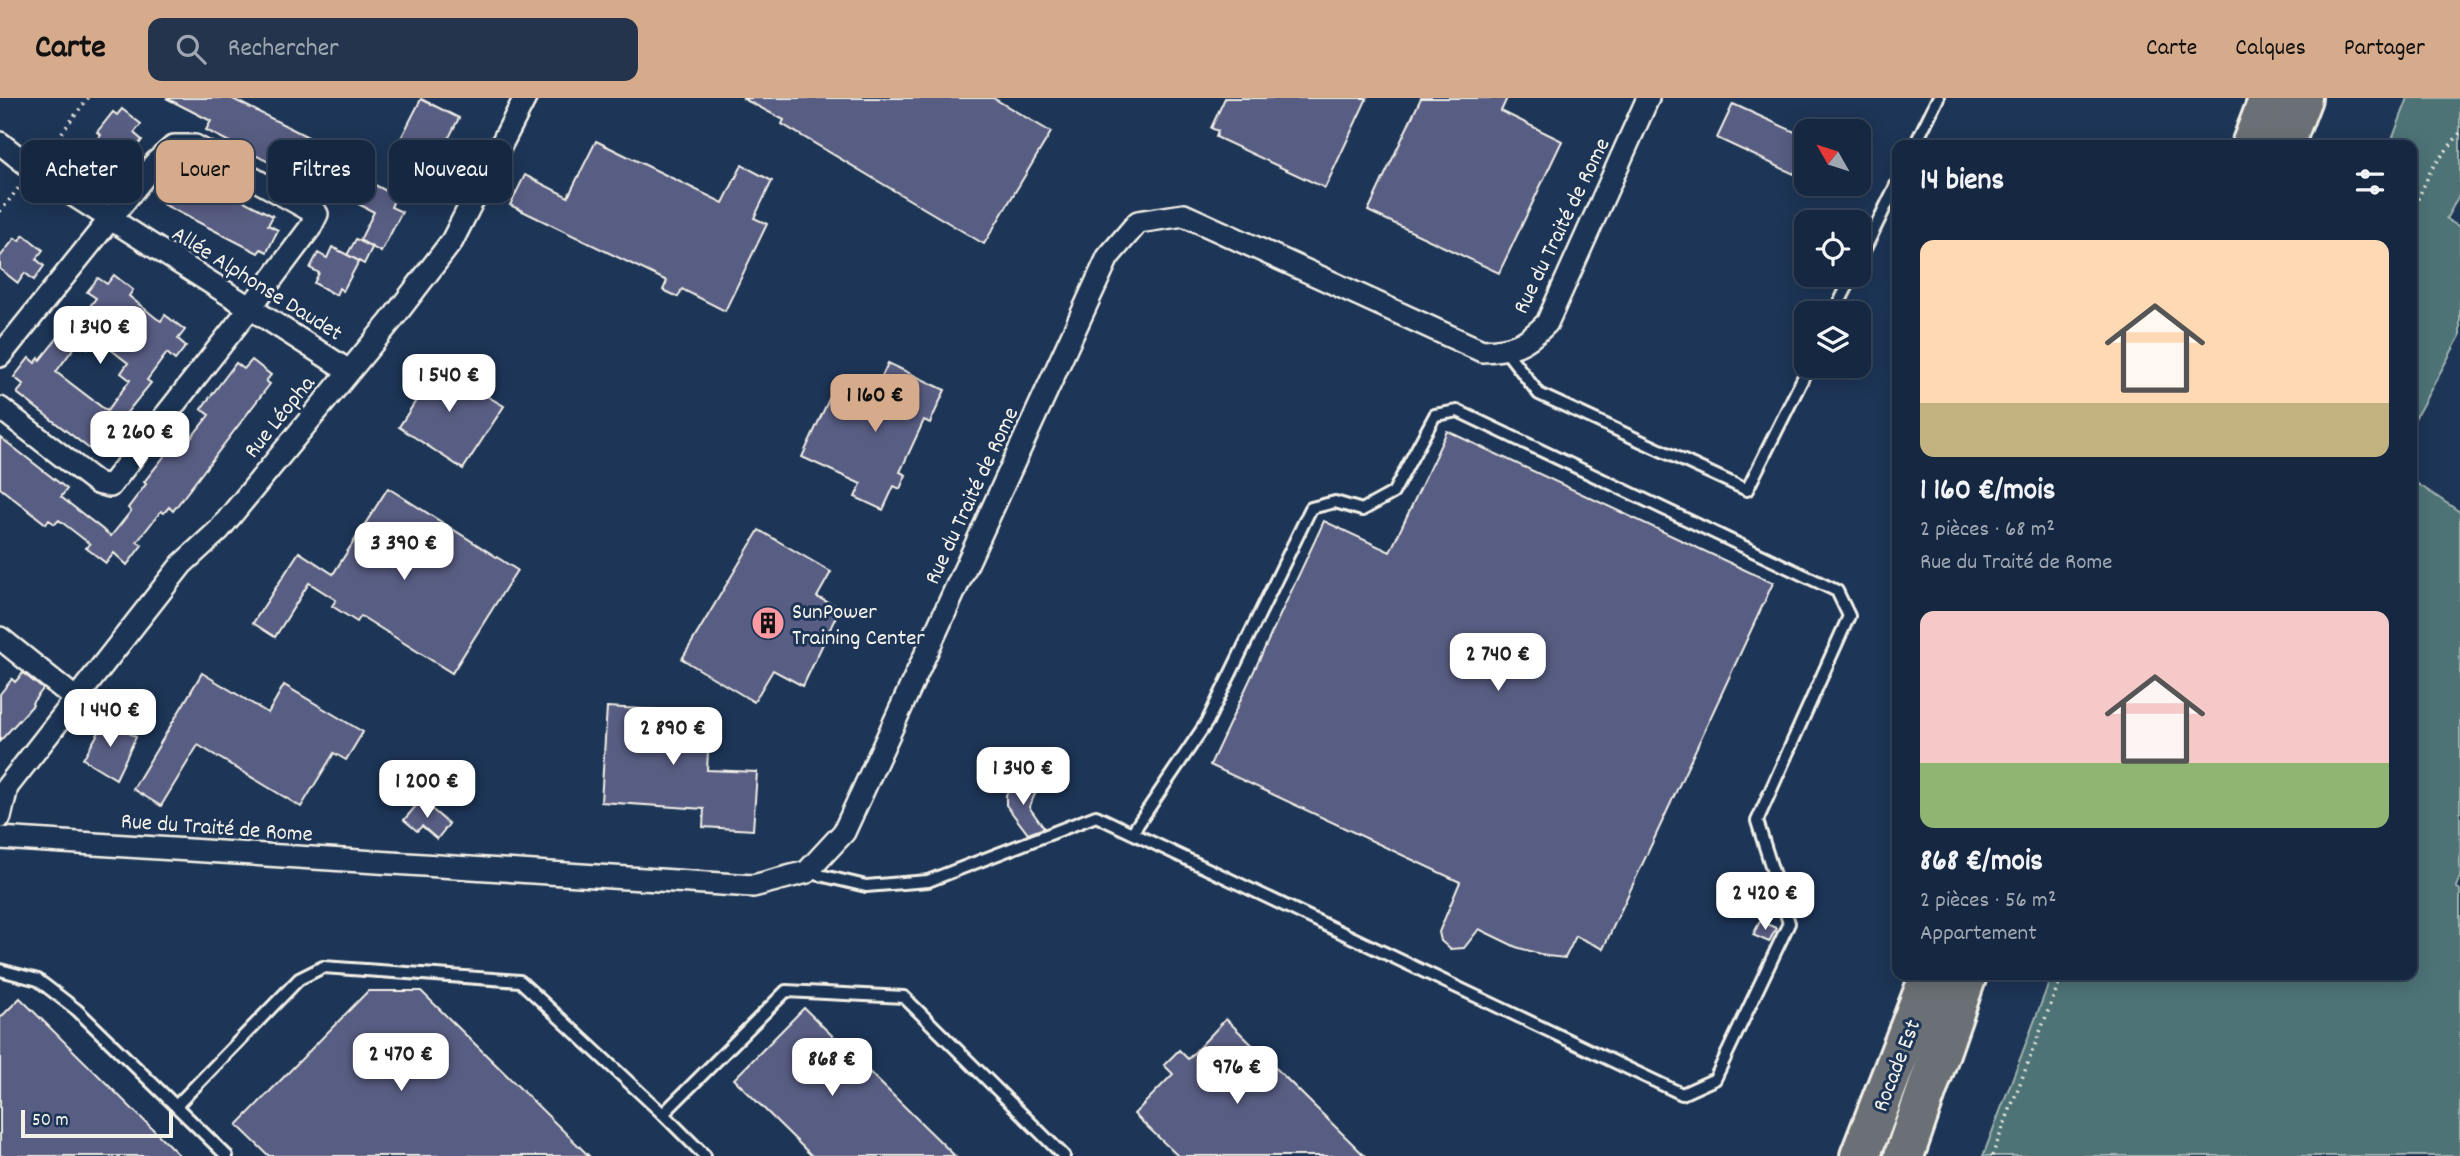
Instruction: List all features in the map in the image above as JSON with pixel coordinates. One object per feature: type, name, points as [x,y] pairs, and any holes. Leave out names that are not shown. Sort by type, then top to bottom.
[{"type":"highway","points":[[2253,140],[2269,98]]},
{"type":"highway","points":[[2286,140],[2302,98]]},
{"type":"highway","points":[[1904,1156],[1952,982]]},
{"type":"highway","name":"Rocade Est","points":[[1860,1156],[1952,982]]},
{"type":"highway","name":"Rocade Est","points":[[1896,1156],[1952,982]]},
{"type":"street","name":"Rue Léopha","points":[[0,817],[7,787],[76,699],[182,564],[219,530],[390,322],[452,241],[524,98]]},
{"type":"street","name":"Rue du Traité de Rome","points":[[0,838],[753,887],[807,872],[844,832],[1108,257],[1138,222],[1184,215],[1482,351],[1505,350],[1529,341],[1547,323],[1648,98]]},
{"type":"street","name":"Allée Alphonse Daudet","points":[[0,143],[34,170],[349,371]]},
{"type":"street","points":[[0,356],[156,162],[174,146],[195,146],[317,215],[250,308],[110,486],[97,482],[0,408]]},
{"type":"street","points":[[0,638],[76,699]]},
{"type":"lane","points":[[1917,140],[1938,98]]},
{"type":"lane","points":[[1871,236],[1892,193]]},
{"type":"lane","points":[[1505,350],[1539,394],[1747,490],[1803,378]]},
{"type":"lane","points":[[807,872],[866,886],[928,881],[1096,816],[1682,1094],[1715,1079],[1789,923],[1757,821],[1849,616],[1837,591],[1458,411],[1435,415],[1393,493],[1362,510],[1335,502],[1311,509],[1207,722],[1132,833]]},
{"type":"lane","points":[[176,1106],[299,979],[323,967],[520,981],[705,1156]]},
{"type":"lane","points":[[0,970],[38,980],[67,1002],[227,1156]]},
{"type":"lane","points":[[663,1114],[786,991],[904,997],[1064,1156]]},
{"type":"path","points":[[2417,201],[2432,168],[2460,133]]},
{"type":"path","points":[[1992,1156],[2060,980]]},
{"type":"green space","points":[[2408,98],[2460,98],[2460,194],[2446,219],[2460,227],[2460,336],[2417,415],[2417,140],[2392,140]]},
{"type":"green space","points":[[2417,483],[2460,512],[2460,877],[2456,887],[2460,890],[2460,1156],[1983,1156],[2050,980],[2417,980]]},
{"type":"building","points":[[166,98],[231,98],[314,140],[268,140],[268,162],[254,155],[254,140],[226,140],[206,130],[211,121]]},
{"type":"building","points":[[742,98],[993,98],[1051,132],[984,244],[782,124],[784,120]]},
{"type":"building","points":[[1225,98],[1367,98],[1325,188],[1216,137],[1218,131],[1211,128]]},
{"type":"building","points":[[1421,98],[1507,98],[1501,111],[1562,141],[1499,273],[1368,211]]},
{"type":"building","points":[[421,99],[459,118],[448,140],[400,140]]},
{"type":"building","points":[[1733,104],[1794,132],[1794,174],[1717,138]]},
{"type":"building","points":[[122,109],[141,124],[134,133],[142,140],[98,140],[101,135],[97,132],[113,112],[117,115]]},
{"type":"building","points":[[596,141],[723,203],[742,165],[772,181],[754,218],[767,224],[725,311],[682,289],[678,297],[663,290],[667,281],[510,205],[525,175],[568,197]]},
{"type":"building","points":[[375,185],[389,192],[389,203],[393,203],[391,207],[402,212],[381,252],[360,240],[374,212],[357,203],[375,203]]},
{"type":"building","points":[[248,203],[273,216],[268,225],[278,230],[267,252],[261,249],[258,253],[163,204]]},
{"type":"building","points":[[24,235],[43,250],[36,259],[44,266],[34,280],[25,273],[18,283],[0,269],[0,257],[15,238],[19,241]]},
{"type":"building","points":[[356,239],[372,248],[364,264],[347,255]]},
{"type":"building","points":[[332,247],[359,261],[343,291],[339,288],[336,295],[314,283],[319,273],[310,268],[318,253],[327,258]]},
{"type":"building","points":[[114,275],[133,290],[129,296],[156,318],[161,321],[165,315],[185,330],[178,339],[186,346],[175,360],[167,353],[147,380],[151,383],[120,421],[123,424],[120,428],[126,433],[111,452],[101,445],[95,453],[17,393],[24,385],[14,377],[29,358],[35,363],[39,358],[40,360],[71,321],[76,325],[96,298],[87,292],[98,278],[107,284]],"holes":[[[96,338],[128,363],[121,373],[130,380],[107,411],[56,372],[79,341],[88,348]]]},
{"type":"building","points":[[419,357],[504,406],[463,469],[399,427],[426,385],[409,376]]},
{"type":"building","points":[[252,360],[271,375],[266,381],[270,384],[173,511],[169,507],[164,513],[161,511],[137,542],[142,545],[127,565],[114,553],[106,563],[86,548],[90,544],[59,520],[55,524],[49,520],[46,524],[0,488],[0,437],[67,489],[61,497],[111,536],[131,511],[128,508],[146,484],[144,482],[179,437],[187,443],[209,415],[201,409],[236,363],[244,369]]},
{"type":"building","points":[[888,363],[945,390],[930,423],[924,420],[900,472],[906,475],[900,489],[894,486],[883,510],[855,497],[861,484],[802,457],[829,399],[864,415]]},
{"type":"building","points":[[1447,431],[1773,583],[1603,949],[1576,936],[1565,958],[1547,956],[1516,947],[1479,929],[1464,948],[1450,949],[1441,941],[1439,932],[1460,882],[1210,765],[1324,521],[1390,552]]},
{"type":"building","points":[[388,488],[517,570],[452,673],[361,616],[357,622],[332,606],[336,600],[309,583],[275,637],[253,623],[299,552],[333,574]]},
{"type":"building","name":"SunPower Training Center","points":[[759,530],[831,572],[817,597],[840,608],[803,686],[773,670],[754,702],[682,659]]},
{"type":"building","points":[[23,673],[43,689],[33,705],[0,741],[0,694],[12,679],[15,682]]},
{"type":"building","points":[[202,673],[268,713],[284,685],[363,732],[346,760],[334,753],[301,807],[198,745],[161,806],[133,789]]},
{"type":"building","points":[[607,707],[710,713],[707,770],[757,772],[753,830],[703,827],[704,809],[601,802]]},
{"type":"building","points":[[106,720],[136,737],[116,779],[83,759]]},
{"type":"building","points":[[1013,782],[1036,792],[1029,807],[1044,828],[1028,834],[1006,805],[1006,795]]},
{"type":"building","points":[[421,800],[449,824],[437,839],[422,826],[417,831],[404,820]]},
{"type":"building","points":[[1760,921],[1776,928],[1769,942],[1753,935]]},
{"type":"building","points":[[368,991],[421,991],[589,1156],[269,1156],[237,1125]]},
{"type":"building","points":[[20,998],[180,1156],[0,1156],[0,1018]]},
{"type":"building","points":[[804,1008],[955,1156],[812,1156],[734,1079]]},
{"type":"building","points":[[1226,1019],[1365,1156],[1178,1156],[1134,1114],[1173,1074],[1164,1065],[1179,1050],[1188,1059]]},
{"type":"place","name":"SunPower Training Center","points":[[768,623]]}]
